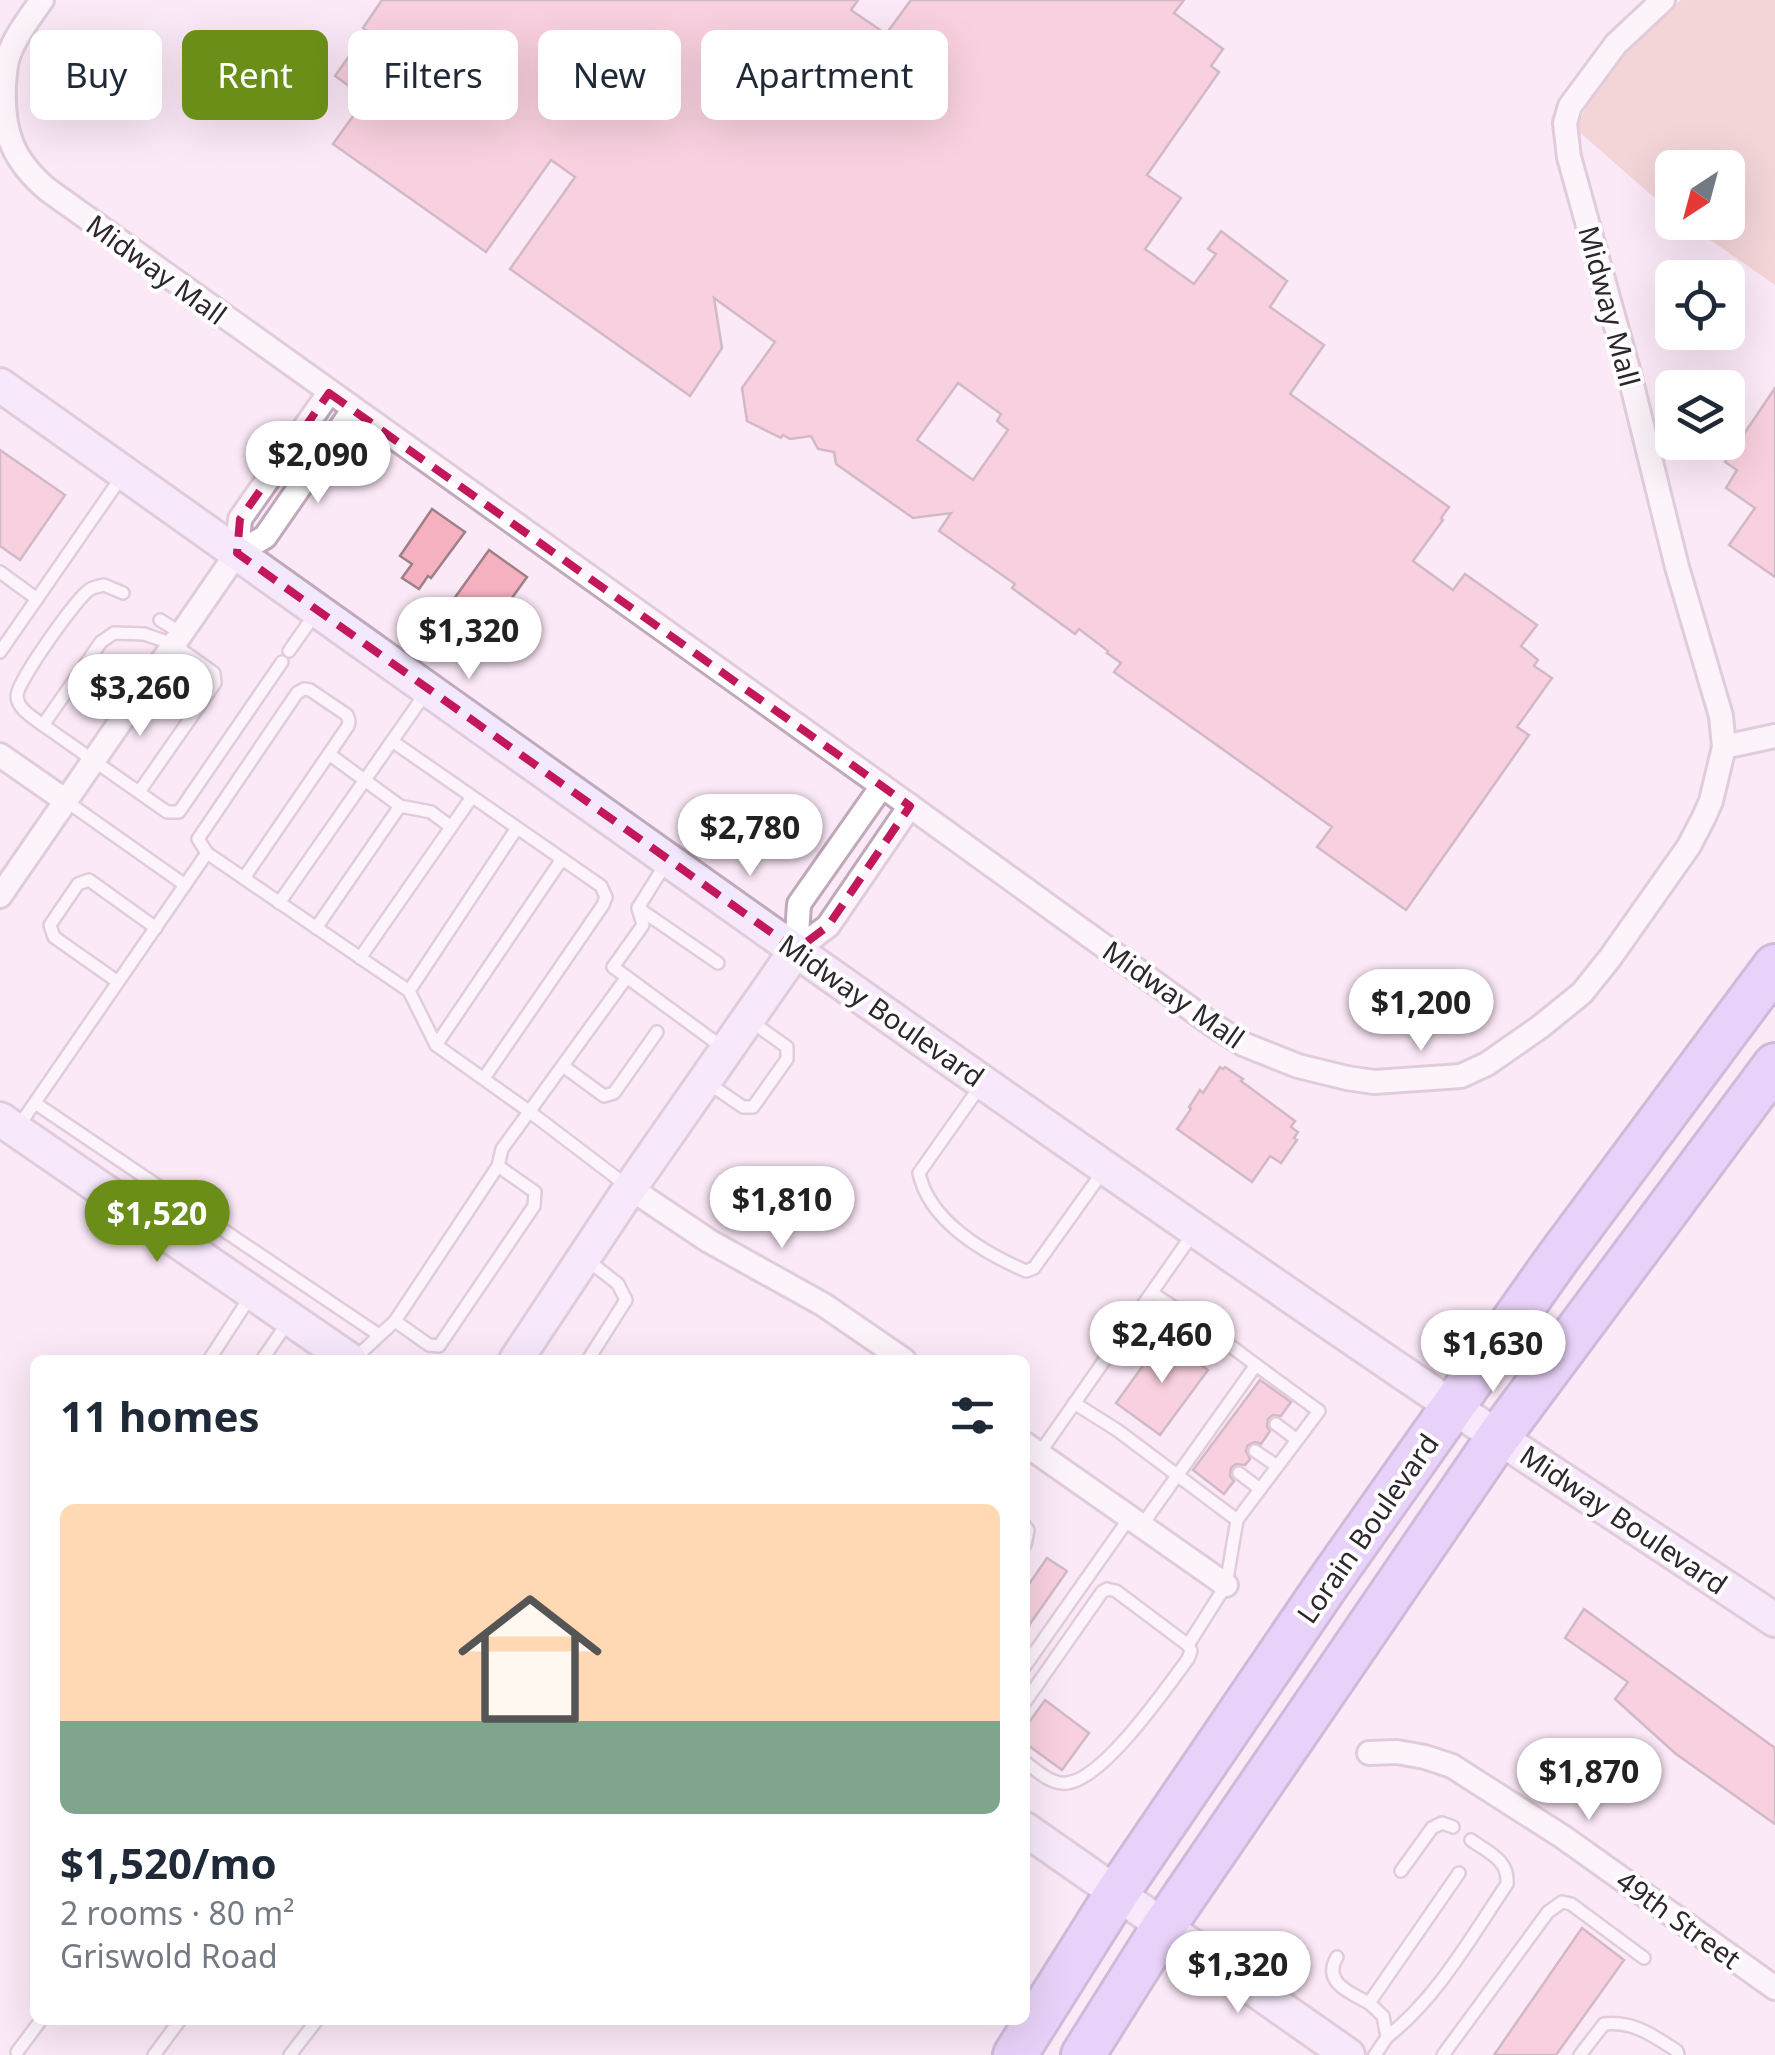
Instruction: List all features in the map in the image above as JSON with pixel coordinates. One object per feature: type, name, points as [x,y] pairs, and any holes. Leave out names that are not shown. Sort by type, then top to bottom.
[{"type":"highway","name":"Lorain Boulevard","points":[[1015,2055],[1117,1893],[1452,1406],[1775,966]]},
{"type":"highway","name":"Lorain Boulevard","points":[[1083,2055],[1164,1926],[1499,1436],[1775,1065]]},
{"type":"street","name":"Midway Mall","points":[[42,0],[6,62],[3,129],[30,174],[48,190],[1213,1026],[1243,1044],[1298,1066],[1374,1082],[1461,1076],[1487,1064],[1582,993],[1696,836],[1710,801],[1724,747],[1720,716],[1677,567],[1565,134],[1568,112],[1580,92],[1616,44],[1663,0]]},
{"type":"street","name":"Midway Boulevard","points":[[0,385],[983,1082],[1452,1406],[1775,1620]]},
{"type":"street","points":[[237,553],[240,519],[329,393]]},
{"type":"street","points":[[0,896],[237,553],[264,536],[353,410]]},
{"type":"street","points":[[1724,747],[1775,736]]},
{"type":"street","points":[[0,755],[66,800]]},
{"type":"street","points":[[796,950],[799,904],[882,786]]},
{"type":"street","points":[[519,1355],[796,950],[828,926],[910,806]]},
{"type":"street","points":[[8,1125],[345,1355]]},
{"type":"street","points":[[630,1188],[709,1241],[824,1305],[897,1355]]},
{"type":"street","points":[[1032,1449],[1226,1585]]},
{"type":"street","name":"49th Street","points":[[1369,1753],[1397,1752],[1452,1766],[1563,1836],[1775,1988]]},
{"type":"street","points":[[1030,1832],[1348,2055]]},
{"type":"lane","points":[[0,652],[124,473]]},
{"type":"lane","points":[[0,572],[37,598]]},
{"type":"lane","points":[[123,593],[104,584],[88,591],[69,611],[22,680],[17,701],[26,712],[168,812],[179,812],[318,611]]},
{"type":"lane","points":[[139,792],[215,683],[214,673],[160,620]]},
{"type":"lane","points":[[43,724],[101,642],[114,632],[177,639]]},
{"type":"lane","points":[[244,878],[350,721],[310,690],[297,693],[198,838],[208,854],[409,991],[436,1045],[630,1188]]},
{"type":"lane","points":[[279,903],[427,691]]},
{"type":"lane","points":[[392,741],[602,886],[606,897],[484,1078]]},
{"type":"lane","points":[[329,754],[400,806],[431,812],[451,826]]},
{"type":"lane","points":[[360,958],[472,796]]},
{"type":"lane","points":[[66,800],[185,885]]},
{"type":"lane","points":[[316,928],[400,806]]},
{"type":"lane","points":[[409,991],[518,828]]},
{"type":"lane","points":[[8,1125],[35,1102],[208,854]]},
{"type":"lane","points":[[436,1045],[562,859]]},
{"type":"lane","points":[[668,860],[638,908],[642,925],[614,967],[726,1050]]},
{"type":"lane","points":[[118,982],[54,937],[50,924],[78,884],[89,880],[156,928]]},
{"type":"lane","points":[[638,908],[718,963]]},
{"type":"lane","points":[[358,1355],[395,1321],[498,1166],[502,1149],[628,977]]},
{"type":"lane","points":[[704,1081],[743,1108],[753,1108],[787,1058],[787,1047],[748,1019]]},
{"type":"lane","points":[[563,1066],[604,1096],[614,1093],[657,1032]]},
{"type":"lane","points":[[983,1082],[919,1173],[922,1188],[938,1210],[958,1231],[999,1260],[1026,1271],[1034,1268],[1106,1167]]},
{"type":"lane","points":[[35,1102],[379,1336]]},
{"type":"lane","points":[[395,1321],[429,1345],[439,1346],[534,1206],[535,1192],[498,1166]]},
{"type":"lane","points":[[1032,1449],[1074,1403],[1196,1229]]},
{"type":"lane","points":[[584,1257],[618,1284],[626,1300],[591,1355]]},
{"type":"lane","points":[[212,1355],[252,1293]]},
{"type":"lane","points":[[1152,1293],[1319,1411],[1237,1520],[1226,1585],[1188,1645]]},
{"type":"lane","points":[[265,1355],[290,1318]]},
{"type":"lane","points":[[1030,1659],[1136,1521],[1204,1448],[1240,1398],[1256,1365]]},
{"type":"lane","points":[[1074,1403],[1117,1430],[1237,1520]]},
{"type":"lane","points":[[1276,1424],[1297,1440]]},
{"type":"lane","points":[[1255,1451],[1277,1466]]},
{"type":"lane","points":[[1239,1473],[1260,1489]]},
{"type":"lane","points":[[1030,1695],[1107,1589],[1116,1591],[1191,1651],[1110,1757],[1067,1784],[1030,1770]]},
{"type":"lane","points":[[1401,1870],[1432,1828],[1442,1823],[1453,1828]]},
{"type":"lane","points":[[1375,2055],[1436,1988],[1507,1884],[1508,1872],[1503,1863],[1471,1840]]},
{"type":"lane","points":[[1369,2004],[1459,1872]]},
{"type":"lane","points":[[1443,2055],[1548,1912],[1562,1902],[1572,1904],[1644,1958]]},
{"type":"lane","points":[[1337,1957],[1331,1967],[1332,1978],[1383,2016],[1387,2038]]},
{"type":"lane","points":[[1580,2055],[1604,2024],[1619,2022],[1657,2038],[1678,2055]]},
{"type":"lane","points":[[16,2052],[37,2025]]},
{"type":"lane","points":[[154,2055],[176,2025]]},
{"type":"lane","points":[[290,2055],[313,2025]]},
{"type":"highlighted area","points":[[329,393],[910,806],[828,926],[796,950],[237,553],[240,519]]},
{"type":"shaded area","points":[[1681,0],[1775,0],[1775,285],[1745,264],[1745,260],[1710,240],[1745,240],[1745,150],[1655,150],[1655,198],[1578,131],[1591,98],[1642,30]]},
{"type":"building","points":[[382,0],[858,0],[851,10],[880,30],[701,30],[701,120],[948,120],[948,30],[889,30],[911,0],[1184,0],[1174,13],[1223,49],[1211,66],[1219,72],[1147,175],[1181,198],[1145,249],[1194,284],[1216,254],[1208,249],[1221,231],[1287,281],[1270,307],[1324,345],[1290,394],[1449,507],[1413,561],[1453,590],[1465,574],[1537,625],[1521,646],[1538,660],[1534,666],[1552,678],[1517,727],[1529,735],[1406,910],[1317,847],[1332,827],[1114,672],[1121,663],[1108,651],[1079,629],[1075,634],[1012,588],[1015,584],[939,531],[951,513],[913,518],[836,464],[834,452],[818,449],[811,436],[781,438],[747,421],[742,388],[775,342],[714,298],[722,348],[690,396],[510,269],[575,177],[551,160],[486,252],[333,144],[350,120],[518,120],[518,30],[363,28]],"holes":[[[958,383],[1001,414],[997,421],[1008,430],[973,480],[917,440]]]},
{"type":"building","points":[[348,58],[348,85],[335,76]]},
{"type":"building","points":[[1775,388],[1775,577],[1729,545],[1755,508],[1726,488],[1737,470],[1725,462],[1745,460],[1745,432]]},
{"type":"building","points":[[0,450],[65,495],[20,560],[0,546]]},
{"type":"building","points":[[432,509],[465,532],[419,589],[402,578],[412,564],[400,556]]},
{"type":"building","points":[[489,550],[527,577],[484,637],[467,625],[463,631],[449,621],[454,615],[446,610]]},
{"type":"building","points":[[1220,1067],[1243,1079],[1295,1121],[1291,1127],[1298,1132],[1294,1138],[1297,1140],[1281,1163],[1270,1156],[1252,1182],[1177,1129],[1200,1090],[1203,1093]]},
{"type":"building","points":[[1163,1338],[1208,1370],[1160,1435],[1116,1403]]},
{"type":"building","points":[[1260,1380],[1291,1402],[1281,1416],[1268,1419],[1270,1431],[1261,1444],[1248,1445],[1250,1459],[1245,1465],[1231,1468],[1234,1481],[1224,1494],[1193,1470]]},
{"type":"building","points":[[1047,1558],[1067,1571],[1030,1624],[1030,1583]]},
{"type":"building","points":[[1584,1609],[1775,1748],[1775,1824],[1676,1754],[1615,1699],[1628,1682],[1565,1638]]},
{"type":"building","points":[[1045,1700],[1089,1733],[1062,1770],[1030,1747],[1030,1721]]},
{"type":"building","points":[[1582,1928],[1624,1960],[1556,2055],[1494,2055]]}]
